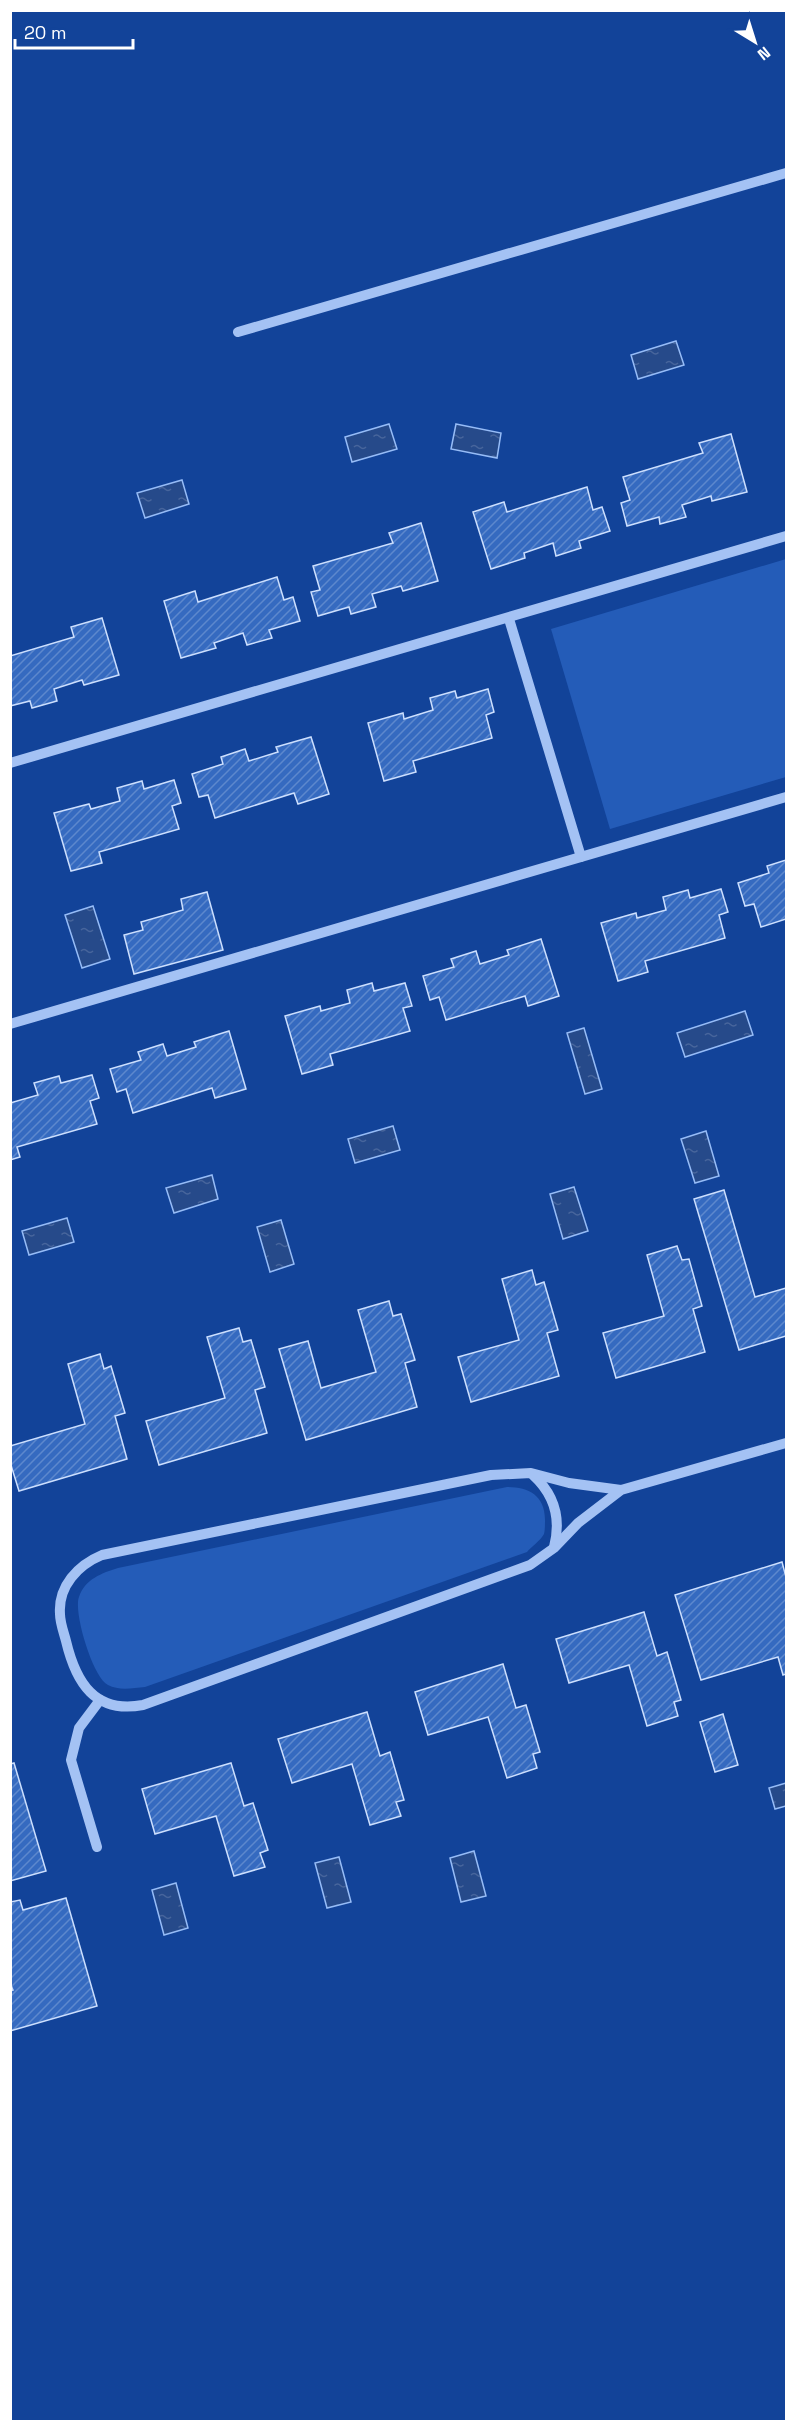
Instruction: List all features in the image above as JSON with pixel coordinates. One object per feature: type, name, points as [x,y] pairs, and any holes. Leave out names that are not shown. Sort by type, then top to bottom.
[{"type":"street","points":[[238,332],[786,173]]},
{"type":"street","points":[[10,764],[786,536]]},
{"type":"street","points":[[509,618],[581,857]]},
{"type":"street","points":[[10,1024],[786,797]]},
{"type":"street","points":[[621,1490],[580,1485],[531,1473],[491,1475],[102,1555],[91,1560],[73,1574],[67,1583],[60,1615],[72,1666],[86,1690],[100,1700],[129,1708],[143,1705],[512,1573],[541,1559],[578,1523],[621,1490],[786,1443]]},
{"type":"street","points":[[531,1473],[548,1492],[555,1507],[558,1534],[554,1548]]},
{"type":"street","points":[[97,1847],[72,1760],[79,1728],[100,1700]]},
{"type":"shaded area","points":[[786,559],[786,777],[610,829],[551,629]]},
{"type":"shaded area","points":[[507,1487],[528,1491],[534,1494],[542,1504],[544,1534],[527,1552],[145,1687],[121,1689],[112,1687],[102,1680],[96,1670],[82,1630],[78,1605],[79,1597],[85,1586],[106,1572]]},
{"type":"water","points":[[676,341],[684,365],[638,379],[631,355]]},
{"type":"water","points":[[389,424],[397,449],[352,462],[345,437]]},
{"type":"water","points":[[456,424],[501,433],[497,458],[451,449]]},
{"type":"water","points":[[182,480],[189,504],[145,518],[137,493]]},
{"type":"water","points":[[93,906],[110,959],[82,968],[65,915]]},
{"type":"water","points":[[745,1011],[753,1035],[685,1057],[677,1033]]},
{"type":"water","points":[[584,1028],[602,1089],[585,1094],[567,1033]]},
{"type":"water","points":[[393,1126],[400,1150],[355,1163],[348,1139]]},
{"type":"water","points":[[706,1131],[719,1176],[695,1183],[681,1139]]},
{"type":"water","points":[[212,1175],[218,1199],[174,1213],[166,1188]]},
{"type":"water","points":[[574,1187],[588,1231],[563,1239],[550,1194]]},
{"type":"water","points":[[67,1218],[74,1242],[29,1255],[22,1231]]},
{"type":"water","points":[[281,1220],[294,1264],[270,1272],[257,1227]]},
{"type":"water","points":[[786,1783],[786,1806],[775,1809],[769,1788]]},
{"type":"water","points":[[474,1851],[486,1896],[461,1902],[450,1858]]},
{"type":"water","points":[[339,1857],[351,1902],[327,1908],[315,1863]]},
{"type":"water","points":[[176,1883],[188,1928],[164,1935],[152,1890]]},
{"type":"building","points":[[731,434],[747,492],[712,501],[711,496],[682,505],[686,517],[660,524],[659,517],[627,526],[621,503],[630,500],[623,477],[703,453],[699,443]]},
{"type":"building","points":[[587,487],[593,510],[602,507],[610,531],[579,541],[581,548],[556,556],[553,543],[524,553],[525,558],[491,569],[473,512],[504,502],[507,512]]},
{"type":"building","points":[[421,523],[438,581],[403,591],[401,586],[372,594],[376,607],[351,614],[349,607],[318,616],[311,592],[320,590],[313,566],[393,543],[389,533]]},
{"type":"building","points":[[277,577],[284,600],[293,597],[300,621],[269,630],[272,638],[247,645],[243,633],[214,643],[216,648],[181,658],[164,601],[195,591],[198,602]]},
{"type":"building","points":[[102,618],[119,675],[84,685],[82,680],[54,689],[57,701],[32,708],[30,701],[10,706],[10,656],[74,637],[71,627]]},
{"type":"building","points":[[488,689],[494,712],[486,715],[492,738],[413,761],[416,772],[384,781],[368,723],[403,713],[404,719],[433,710],[430,698],[455,691],[457,698]]},
{"type":"building","points":[[311,737],[329,794],[298,804],[294,793],[215,818],[208,795],[199,797],[192,774],[223,764],[221,757],[245,749],[249,761],[278,752],[276,747]]},
{"type":"building","points":[[174,780],[181,803],[172,806],[179,829],[99,852],[102,863],[71,871],[54,813],[89,804],[91,809],[120,801],[117,788],[142,781],[144,789]]},
{"type":"building","points":[[786,860],[786,919],[761,927],[754,904],[745,906],[738,883],[769,873],[767,866]]},
{"type":"building","points":[[721,889],[728,912],[719,915],[725,938],[645,961],[648,972],[618,981],[601,923],[636,913],[637,918],[666,910],[663,897],[688,890],[690,898]]},
{"type":"building","points":[[207,892],[223,950],[134,974],[124,935],[143,930],[141,922],[183,910],[181,899]]},
{"type":"building","points":[[541,939],[559,996],[528,1006],[525,996],[446,1020],[439,997],[430,1000],[423,976],[454,967],[451,959],[476,951],[480,964],[509,955],[507,950]]},
{"type":"building","points":[[372,983],[374,991],[405,983],[412,1006],[403,1008],[410,1031],[330,1054],[333,1065],[302,1074],[285,1016],[320,1006],[321,1011],[350,1003],[347,990]]},
{"type":"building","points":[[229,1031],[246,1089],[215,1098],[212,1088],[133,1113],[126,1089],[117,1092],[110,1069],[141,1060],[138,1052],[163,1044],[167,1056],[196,1047],[194,1042]]},
{"type":"building","points":[[92,1075],[99,1098],[90,1101],[97,1124],[17,1147],[20,1157],[10,1160],[10,1103],[38,1095],[34,1083],[59,1076],[61,1083]]},
{"type":"building","points":[[724,1190],[755,1297],[786,1288],[786,1336],[739,1350],[694,1199]]},
{"type":"building","points":[[677,1246],[682,1260],[689,1259],[702,1306],[693,1309],[705,1352],[616,1378],[603,1333],[664,1316],[647,1255]]},
{"type":"building","points":[[532,1270],[536,1285],[544,1282],[558,1330],[547,1333],[559,1376],[471,1402],[458,1357],[519,1340],[502,1279]]},
{"type":"building","points":[[389,1301],[393,1316],[401,1314],[415,1360],[405,1363],[417,1407],[306,1440],[279,1349],[308,1341],[321,1388],[376,1372],[358,1310]]},
{"type":"building","points":[[239,1328],[243,1342],[251,1340],[265,1387],[255,1390],[267,1433],[159,1465],[146,1421],[225,1398],[207,1337]]},
{"type":"building","points":[[100,1354],[104,1369],[111,1366],[125,1413],[115,1416],[127,1459],[19,1491],[10,1462],[10,1446],[85,1424],[68,1364]]},
{"type":"building","points":[[782,1562],[786,1577],[786,1674],[783,1675],[778,1657],[701,1680],[675,1595]]},
{"type":"building","points":[[644,1612],[657,1656],[667,1652],[681,1700],[674,1702],[678,1716],[647,1726],[629,1665],[569,1683],[556,1639]]},
{"type":"building","points":[[503,1664],[516,1708],[526,1705],[540,1752],[533,1754],[537,1768],[507,1778],[488,1717],[428,1735],[415,1692]]},
{"type":"building","points":[[367,1712],[380,1756],[390,1752],[404,1800],[396,1802],[401,1816],[370,1825],[352,1764],[292,1783],[278,1739]]},
{"type":"building","points":[[723,1714],[738,1765],[715,1772],[700,1722]]},
{"type":"building","points":[[14,1763],[46,1871],[10,1881],[10,1764]]},
{"type":"building","points":[[231,1763],[244,1806],[253,1803],[268,1850],[260,1853],[265,1867],[234,1876],[216,1816],[155,1834],[142,1789]]},
{"type":"building","points":[[66,1898],[97,2006],[10,2031],[10,1991],[13,1990],[10,1983],[10,1902],[20,1900],[23,1910]]}]
